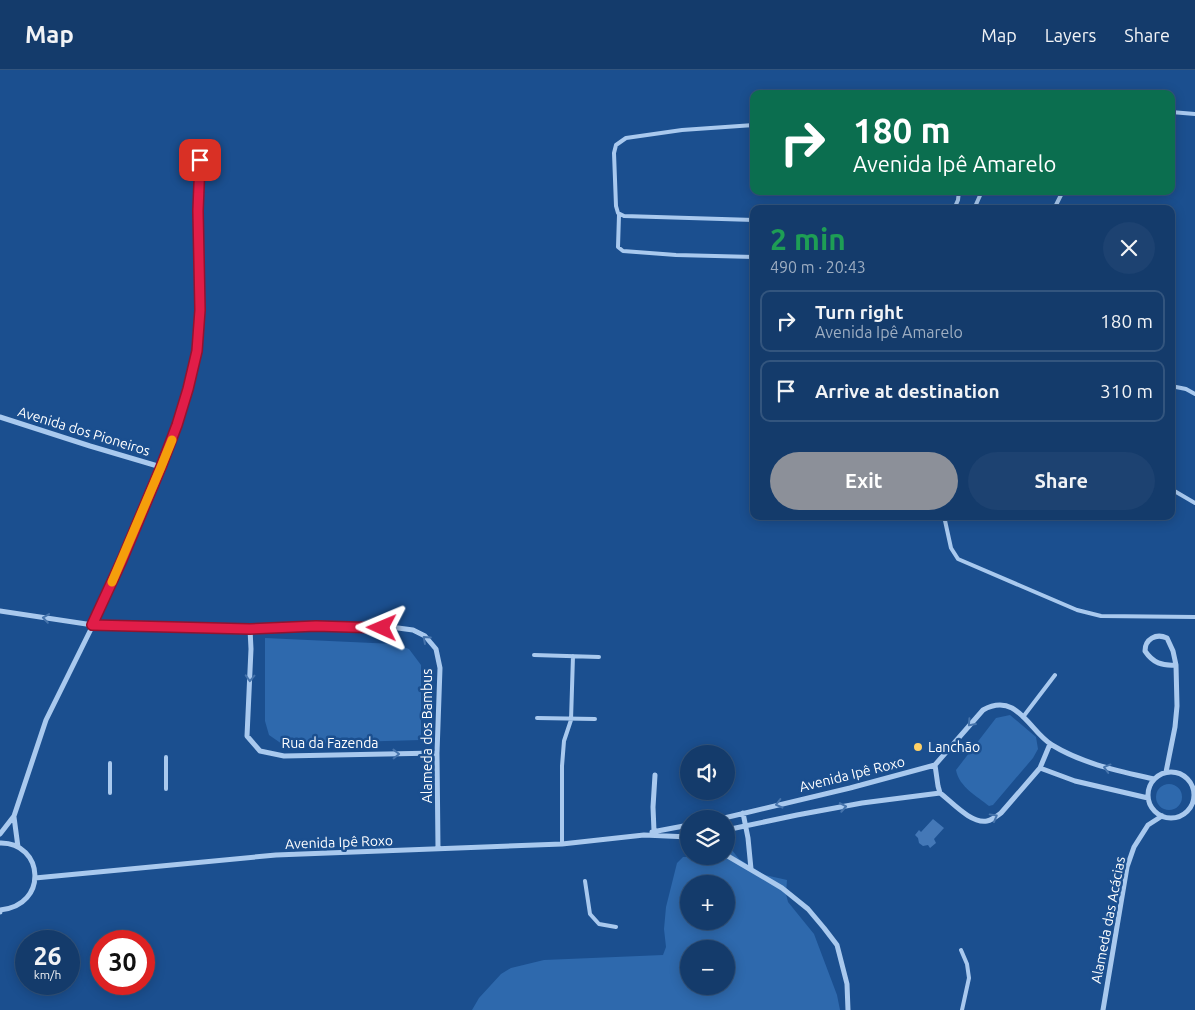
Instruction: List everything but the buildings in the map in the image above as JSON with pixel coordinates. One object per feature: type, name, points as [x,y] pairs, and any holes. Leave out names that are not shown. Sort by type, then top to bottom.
[{"type":"street","points":[[0,834],[14,816],[46,720],[122,560],[161,467],[188,389],[197,351],[200,310],[198,211],[200,160]]},
{"type":"street","name":"Avenida dos Pioneiros","points":[[0,417],[161,467]]},
{"type":"street","name":"Alameda dos Bambus","points":[[0,612],[92,625],[250,629],[316,626],[398,628],[413,630],[425,636],[436,649],[440,668],[437,753],[438,848]]},
{"type":"street","name":"Rua da Fazenda","points":[[250,629],[251,649],[247,736],[260,751],[284,756],[437,753]]},
{"type":"street","points":[[1166,772],[1177,706],[1176,665],[1173,651],[1167,638],[1156,635],[1147,642],[1145,651],[1150,658],[1165,666],[1176,665]]},
{"type":"street","points":[[1050,744],[1040,768],[995,818],[986,821],[974,819],[940,793],[935,765],[983,710],[989,706],[997,705],[1012,708],[1050,744],[1076,757],[1100,766],[1154,779]]},
{"type":"street","name":"Avenida Ipê Roxo","points":[[735,815],[850,788],[935,765]]},
{"type":"street","points":[[1040,768],[1075,781],[1148,798]]},
{"type":"street","points":[[1166,772],[1180,773],[1186,776],[1193,786],[1195,793],[1189,810],[1176,817],[1169,818],[1155,812],[1148,798],[1148,791],[1154,779],[1166,772]]},
{"type":"street","points":[[654,831],[655,775]]},
{"type":"street","name":"Avenida Ipê Roxo","points":[[735,828],[862,803],[940,793]]},
{"type":"street","points":[[1189,810],[1195,812]]},
{"type":"street","points":[[743,813],[751,870]]},
{"type":"street","points":[[14,816],[18,847]]},
{"type":"street","name":"Alameda das Acácias","points":[[1103,1010],[1127,867],[1134,847],[1148,825],[1162,816]]},
{"type":"street","name":"Avenida Ipê Roxo","points":[[644,835],[654,831],[680,827]]},
{"type":"street","name":"Avenida Ipê Roxo","points":[[35,878],[256,856],[562,844],[644,835],[680,837]]},
{"type":"street","points":[[0,843],[13,845],[22,850],[30,858],[34,867],[35,878],[34,886],[24,901],[17,906],[0,911]]},
{"type":"street","points":[[735,862],[782,888],[808,908],[837,945],[847,984],[848,1010]]},
{"type":"lane","points":[[1175,112],[1195,114]]},
{"type":"lane","points":[[750,124],[634,136],[616,144],[614,153],[616,206],[619,215],[618,247],[622,251],[676,255],[750,257]]},
{"type":"lane","points":[[619,215],[656,218],[750,220]]},
{"type":"lane","points":[[1175,387],[1186,389],[1195,394]]},
{"type":"lane","points":[[1175,491],[1195,503]]},
{"type":"lane","points":[[945,520],[951,548],[958,559],[1077,610],[1101,616],[1195,617]]},
{"type":"lane","points":[[534,655],[599,657]]},
{"type":"lane","points":[[562,844],[562,766],[564,741],[571,718],[573,656]]},
{"type":"lane","points":[[1023,717],[1055,675]]},
{"type":"lane","points":[[537,718],[595,719]]},
{"type":"lane","points":[[166,757],[166,789]]},
{"type":"lane","points":[[110,763],[110,793]]},
{"type":"lane","points":[[585,881],[590,914],[599,924],[616,927]]},
{"type":"lane","points":[[961,950],[967,964],[969,978],[962,1010]]},
{"type":"shaded area","points":[[265,638],[394,644],[409,649],[421,665],[421,740],[282,744],[269,735],[265,721]]},
{"type":"shaded area","points":[[1010,715],[1036,737],[1038,749],[1033,758],[993,805],[989,806],[965,786],[956,770],[996,718]]},
{"type":"shaded area","points":[[1169,784],[1178,788],[1182,797],[1178,806],[1169,810],[1160,806],[1156,797],[1160,788]]},
{"type":"shaded area","points":[[735,854],[739,859],[765,875],[787,880],[786,894],[788,902],[814,934],[837,995],[840,1010],[472,1010],[479,998],[501,974],[511,968],[544,960],[663,955],[666,947],[664,929],[666,907],[677,863],[680,860],[680,865],[735,865]]},
{"type":"slow traffic","points":[[112,582],[172,440]]},
{"type":"place","name":"Lanchão","points":[[918,747]]},
{"type":"route","points":[[200,160],[198,211],[200,310],[197,351],[177,425],[161,467],[92,625],[250,629],[316,626],[382,628]]}]
